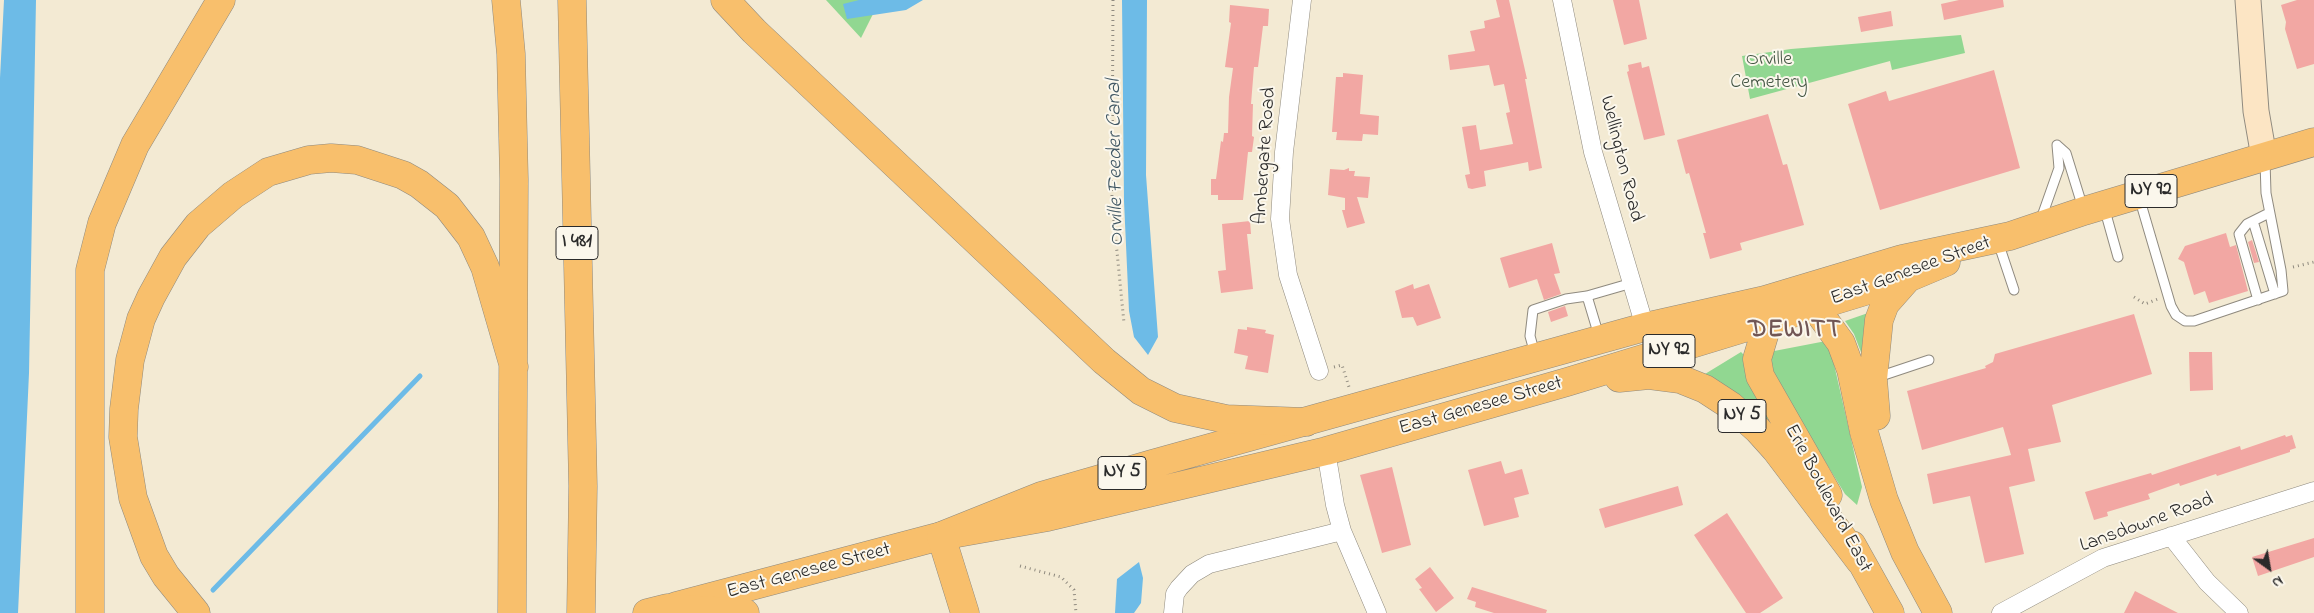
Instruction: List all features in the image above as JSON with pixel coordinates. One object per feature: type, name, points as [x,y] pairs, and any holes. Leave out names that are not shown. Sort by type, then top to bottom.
[{"type":"main road","points":[[90,613],[90,270],[102,223],[135,145],[221,0]]},
{"type":"main road","points":[[506,0],[511,54],[514,179],[512,613]]},
{"type":"main road","name":"I 481","points":[[572,0],[583,486],[581,613]]},
{"type":"main road","points":[[725,0],[754,31],[1104,361],[1141,391],[1175,408],[1226,420],[1306,422]]},
{"type":"main road","name":"East Genesee Street","points":[[657,610],[941,536],[1048,517],[1326,451],[1567,382],[1767,309],[1811,296],[1908,278],[2038,226],[2314,142]]},
{"type":"main road","points":[[196,613],[166,576],[154,556],[133,498],[123,437],[124,409],[130,360],[140,319],[151,297],[173,257],[198,225],[233,195],[268,172],[316,159],[357,160],[403,175],[419,184],[446,206],[470,237],[485,267],[514,367]]},
{"type":"main road","name":"East Genesee Street","points":[[1811,296],[1902,258],[2004,239]]},
{"type":"main road","points":[[1884,500],[1873,379],[1878,320],[1885,304],[1908,278]]},
{"type":"main road","points":[[1811,296],[1836,334],[1848,361],[1864,432],[1884,500],[1905,552],[1938,613]]},
{"type":"main road","name":"East Genesee Street","points":[[941,536],[1041,496],[1600,340],[1645,328],[1767,309]]},
{"type":"main road","name":"Erie Boulevard East","points":[[1767,309],[1757,359],[1760,376],[1830,498],[1860,561],[1890,613]]},
{"type":"main road","name":"NY 5","points":[[1567,382],[1649,375],[1680,379],[1705,389],[1731,406],[1770,443],[1860,561]]},
{"type":"main road","points":[[1326,451],[1345,412]]},
{"type":"main road","points":[[941,536],[965,613]]},
{"type":"main road","points":[[657,610],[745,613]]},
{"type":"street","name":"Ambergate Road","points":[[1305,0],[1284,152],[1280,219],[1288,275],[1319,371]]},
{"type":"street","name":"Wellington Road","points":[[1562,0],[1593,152],[1645,328]]},
{"type":"street","points":[[2248,0],[2256,111],[2264,157]]},
{"type":"street","points":[[1326,451],[1342,531],[1377,613]]},
{"type":"street","name":"Lansdowne Road","points":[[2001,613],[2102,558],[2314,491]]},
{"type":"street","points":[[1173,613],[1175,594],[1179,588],[1192,574],[1208,564],[1342,531]]},
{"type":"street","points":[[2171,536],[2208,582],[2238,613]]},
{"type":"lane","points":[[2038,226],[2059,168],[2057,145],[2066,153],[2118,257]]},
{"type":"lane","points":[[2138,194],[2168,296],[2176,315],[2185,321],[2194,321],[2283,291],[2282,270],[2269,212],[2264,157]]},
{"type":"lane","points":[[2258,300],[2239,234],[2247,224],[2269,212]]},
{"type":"lane","points":[[2253,221],[2275,294]]},
{"type":"lane","points":[[2004,239],[2014,290]]},
{"type":"lane","points":[[1537,358],[1530,336],[1533,310],[1566,299],[1587,296],[1632,283]]},
{"type":"lane","points":[[1587,296],[1600,340]]},
{"type":"lane","points":[[1873,379],[1929,360]]},
{"type":"path","points":[[1113,0],[1112,201],[1124,323]]},
{"type":"path","points":[[2298,266],[2314,262]]},
{"type":"path","points":[[2134,297],[2145,304],[2168,296]]},
{"type":"path","points":[[1319,371],[1342,365],[1345,412]]},
{"type":"path","points":[[1020,566],[1061,577],[1074,590],[1076,613]]},
{"type":"green space","points":[[826,0],[880,0],[861,38]]},
{"type":"green space","name":"Orville Cemetery","points":[[1961,35],[1965,53],[1892,70],[1890,61],[1750,99],[1742,56],[1791,49]]},
{"type":"green space","points":[[1868,313],[1864,360],[1854,334],[1845,321]]},
{"type":"green space","points":[[1826,341],[1831,351],[1862,487],[1857,505],[1845,494],[1774,378],[1769,352]]},
{"type":"green space","points":[[1741,352],[1746,357],[1773,417],[1767,421],[1739,397],[1705,374]]},
{"type":"water","points":[[4,0],[36,0],[29,373],[18,613],[0,613],[0,78]]},
{"type":"water","points":[[859,0],[923,0],[906,10],[847,19],[843,4]]},
{"type":"water","points":[[1122,0],[1147,0],[1146,175],[1158,337],[1148,355],[1134,337],[1129,311],[1124,201]]},
{"type":"water","points":[[1139,562],[1143,578],[1141,603],[1134,613],[1115,613],[1117,579]]},
{"type":"building","points":[[1496,0],[1509,0],[1527,79],[1525,79],[1542,168],[1529,171],[1528,162],[1484,171],[1486,186],[1472,189],[1468,188],[1465,175],[1470,174],[1462,127],[1476,125],[1480,150],[1513,144],[1506,113],[1510,112],[1504,84],[1494,86],[1489,65],[1450,70],[1448,55],[1475,51],[1470,31],[1485,28],[1484,21],[1500,17]]},
{"type":"building","points":[[1613,0],[1639,0],[1647,39],[1624,45]]},
{"type":"building","points":[[1959,0],[2003,0],[2004,7],[1944,20],[1941,4]]},
{"type":"building","points":[[2297,0],[2314,0],[2314,64],[2297,69],[2285,29],[2286,22],[2281,5]]},
{"type":"building","points":[[1230,5],[1269,9],[1268,26],[1263,26],[1258,67],[1254,67],[1251,104],[1253,104],[1252,136],[1254,137],[1252,152],[1248,152],[1243,200],[1218,200],[1218,195],[1211,195],[1211,179],[1216,179],[1221,141],[1223,142],[1224,133],[1228,133],[1229,97],[1233,68],[1225,67],[1231,23],[1229,22]]},
{"type":"building","points":[[1891,11],[1893,26],[1861,32],[1858,17]]},
{"type":"building","points":[[1641,62],[1642,68],[1649,66],[1665,135],[1644,140],[1627,72],[1629,71],[1628,65]]},
{"type":"building","points":[[1994,70],[2020,168],[1880,210],[1848,104],[1886,91],[1889,101]]},
{"type":"building","points":[[1343,73],[1363,75],[1360,114],[1379,116],[1378,135],[1363,134],[1362,141],[1336,140],[1337,132],[1332,132],[1336,77],[1343,77]]},
{"type":"building","points":[[1768,114],[1783,165],[1787,164],[1804,225],[1740,243],[1742,250],[1710,259],[1703,233],[1706,233],[1689,173],[1686,174],[1677,140]]},
{"type":"building","points":[[1349,168],[1349,171],[1355,171],[1354,176],[1370,177],[1368,198],[1357,197],[1365,223],[1347,228],[1342,210],[1345,210],[1345,198],[1328,195],[1330,169],[1344,170]]},
{"type":"building","points":[[1250,221],[1251,234],[1247,234],[1253,289],[1221,293],[1218,271],[1226,270],[1222,224]]},
{"type":"building","points":[[2226,233],[2230,247],[2236,245],[2248,291],[2209,303],[2205,291],[2194,295],[2184,262],[2178,259],[2185,246]]},
{"type":"building","points":[[2252,240],[2259,262],[2254,263],[2248,242]]},
{"type":"building","points":[[1552,243],[1560,273],[1554,274],[1561,294],[1544,300],[1537,279],[1509,288],[1500,258]]},
{"type":"building","points":[[1413,284],[1414,289],[1429,284],[1441,318],[1417,326],[1413,317],[1402,318],[1395,291]]},
{"type":"building","points":[[1565,306],[1568,316],[1551,322],[1548,312]]},
{"type":"building","points":[[2134,314],[2152,374],[2052,405],[2061,442],[2028,449],[2035,481],[2009,487],[2024,554],[1985,563],[1970,496],[1933,504],[1927,474],[2011,455],[2003,427],[1922,450],[1907,391],[1986,368],[1985,366],[1993,362],[1995,354]]},
{"type":"building","points":[[1247,327],[1266,330],[1265,333],[1274,335],[1268,373],[1245,369],[1248,356],[1234,353],[1238,329],[1247,330]]},
{"type":"building","points":[[2189,352],[2212,352],[2213,390],[2190,391]]},
{"type":"building","points":[[2285,435],[2286,437],[2292,435],[2296,448],[2290,450],[2290,452],[2217,476],[2216,474],[2180,486],[2179,483],[2148,494],[2150,499],[2107,512],[2108,516],[2094,520],[2085,492],[2151,473],[2152,475],[2240,446],[2241,450]]},
{"type":"building","points":[[1501,461],[1505,474],[1522,469],[1529,494],[1514,498],[1519,517],[1484,526],[1468,470]]},
{"type":"building","points":[[1392,467],[1411,545],[1382,553],[1360,475]]},
{"type":"building","points":[[1678,486],[1683,505],[1605,528],[1599,509]]},
{"type":"building","points":[[1727,513],[1783,598],[1760,613],[1746,613],[1694,535]]},
{"type":"building","points":[[2314,538],[2314,557],[2258,576],[2252,557]]},
{"type":"building","points":[[1430,567],[1454,598],[1436,612],[1419,589],[1422,588],[1415,579]]},
{"type":"building","points":[[1472,587],[1547,610],[1546,613],[1494,613],[1475,607],[1476,602],[1467,599]]},
{"type":"building","points":[[2135,591],[2178,613],[2124,613]]},
{"type":"waterway","points":[[213,590],[420,376]]},
{"type":"district","name":"DEWITT","points":[[1795,332]]},
{"type":"water label","name":"Orville Feeder Canal","points":[[1117,163]]}]
